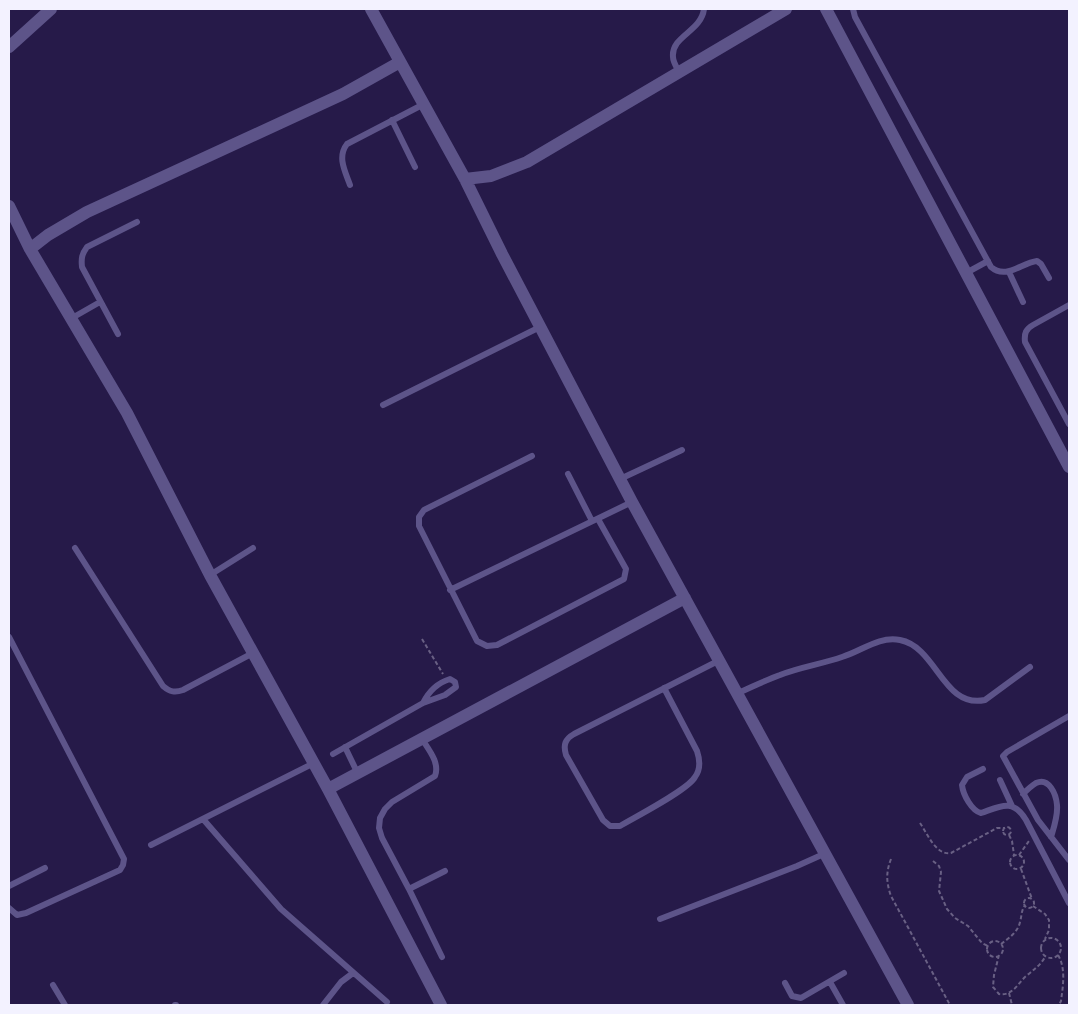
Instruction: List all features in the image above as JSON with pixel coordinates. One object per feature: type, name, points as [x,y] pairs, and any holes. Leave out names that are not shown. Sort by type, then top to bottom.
[{"type":"street","points":[[10,45],[51,9]]},
{"type":"street","points":[[372,9],[465,179],[502,254],[632,502],[908,1005]]},
{"type":"street","points":[[465,179],[490,176],[527,162],[786,9]]},
{"type":"street","points":[[826,9],[1069,467]]},
{"type":"street","points":[[30,249],[48,235],[87,212],[343,94],[400,62]]},
{"type":"street","points":[[9,206],[30,249],[127,413],[210,575],[328,789],[440,1005]]},
{"type":"street","points":[[328,789],[685,598]]},
{"type":"lane","points":[[679,72],[673,58],[674,49],[679,41],[697,26],[703,18],[704,9]]},
{"type":"lane","points":[[853,9],[855,17],[988,261],[999,272],[1009,272],[1037,262],[1041,264],[1049,278]]},
{"type":"lane","points":[[350,185],[341,158],[342,150],[346,144],[424,104]]},
{"type":"lane","points":[[392,120],[415,167]]},
{"type":"lane","points":[[118,334],[82,267],[81,260],[83,252],[94,243],[136,222]]},
{"type":"lane","points":[[966,273],[988,261]]},
{"type":"lane","points":[[1009,272],[1023,302]]},
{"type":"lane","points":[[72,318],[100,302]]},
{"type":"lane","points":[[1069,305],[1033,325],[1024,335],[1028,348],[1069,424]]},
{"type":"lane","points":[[383,404],[540,327]]},
{"type":"lane","points":[[620,479],[682,450]]},
{"type":"lane","points":[[532,456],[421,513],[419,517],[419,526],[450,590],[477,641],[487,646],[497,645],[624,580],[626,569],[568,474]]},
{"type":"lane","points":[[450,590],[632,502]]},
{"type":"lane","points":[[75,548],[163,686],[169,691],[183,690],[253,653]]},
{"type":"lane","points":[[210,575],[253,548]]},
{"type":"lane","points":[[9,637],[124,860],[120,870],[26,914],[17,915],[9,908]]},
{"type":"lane","points":[[738,693],[781,674],[838,658],[888,639],[901,640],[913,645],[922,653],[954,692],[968,701],[977,702],[985,700],[1030,668]]},
{"type":"lane","points":[[664,688],[700,758],[698,772],[685,788],[620,826],[610,826],[603,820],[566,755],[564,749],[565,742],[574,734],[664,688],[720,660]]},
{"type":"lane","points":[[333,754],[423,703],[454,690],[455,682],[450,679],[446,680],[430,692],[423,703]]},
{"type":"lane","points":[[1069,716],[1004,754],[1004,759],[1038,820],[1069,860]]},
{"type":"lane","points":[[422,739],[436,764],[438,770],[436,776],[388,806],[379,823],[382,838],[442,957]]},
{"type":"lane","points":[[345,747],[358,774]]},
{"type":"lane","points":[[151,845],[314,764]]},
{"type":"lane","points":[[983,769],[967,777],[962,785],[963,792],[976,811],[982,813],[999,806],[1012,806]]},
{"type":"lane","points":[[1000,780],[1012,806],[1023,814],[1069,903]]},
{"type":"lane","points":[[1023,794],[1037,782],[1044,782],[1050,785],[1057,805],[1051,837]]},
{"type":"lane","points":[[203,819],[281,910],[387,1002]]},
{"type":"lane","points":[[660,919],[798,866],[826,853]]},
{"type":"lane","points":[[9,886],[45,868]]},
{"type":"lane","points":[[409,889],[445,871]]},
{"type":"lane","points":[[322,1005],[341,982],[353,973]]},
{"type":"lane","points":[[785,984],[792,996],[801,998],[844,974]]},
{"type":"lane","points":[[830,982],[843,1005]]},
{"type":"lane","points":[[53,985],[65,1005]]},
{"type":"path","points":[[422,639],[446,680]]},
{"type":"path","points":[[920,823],[940,851],[945,854],[997,828],[1010,830],[1009,835],[1014,855],[1010,860],[1010,866],[1015,870],[1021,869]]},
{"type":"path","points":[[1005,828],[1004,833],[1009,835]]},
{"type":"path","points":[[1019,855],[1034,834]]},
{"type":"path","points":[[1014,855],[1019,855],[1024,860],[1021,869],[1034,902],[1033,906]]},
{"type":"path","points":[[891,859],[886,877],[887,887],[950,1005]]},
{"type":"path","points":[[933,861],[939,866],[941,872],[939,891],[951,915],[968,926],[978,940],[988,946]]},
{"type":"path","points":[[1001,944],[1015,932],[1019,926],[1026,899],[1032,898]]},
{"type":"path","points":[[1024,906],[1028,908],[1033,906]]},
{"type":"path","points":[[1033,906],[1050,920],[1049,930],[1040,946],[1045,957]]},
{"type":"path","points":[[1044,940],[1052,938],[1059,942],[1061,949],[1058,955],[1053,958],[1045,957]]},
{"type":"path","points":[[999,955],[990,955],[987,949],[992,942],[996,941],[1001,944],[1003,950],[999,955],[994,975],[993,987],[999,994],[1009,993],[1042,963],[1045,957]]},
{"type":"path","points":[[1058,955],[1063,973],[1059,1005]]},
{"type":"path","points":[[1009,993],[1012,1005]]}]
